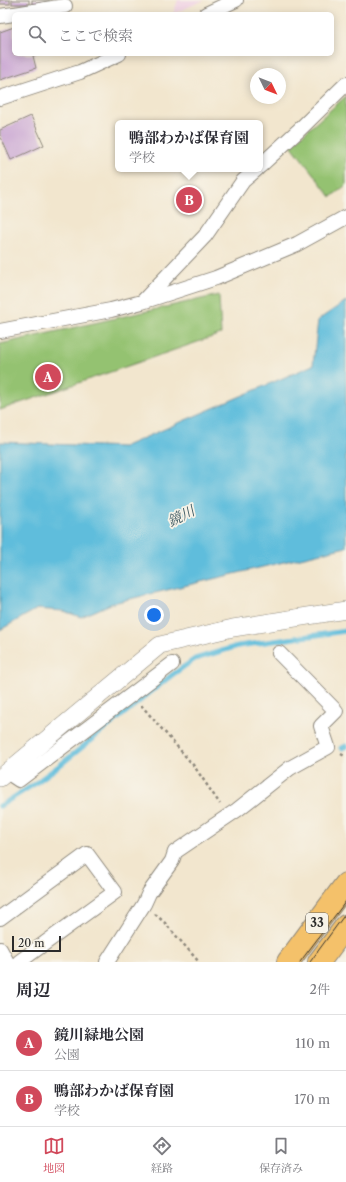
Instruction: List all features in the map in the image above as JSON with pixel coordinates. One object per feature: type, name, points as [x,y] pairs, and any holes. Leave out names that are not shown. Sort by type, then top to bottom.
[{"type":"highway","name":"33","points":[[288,962],[346,884]]},
{"type":"highway","name":"33","points":[[319,962],[346,926]]},
{"type":"street","points":[[210,12],[236,0]]},
{"type":"street","points":[[28,12],[65,6]]},
{"type":"street","points":[[0,16],[12,14]]},
{"type":"street","points":[[0,98],[80,72],[115,56]]},
{"type":"street","points":[[263,163],[346,84]]},
{"type":"street","points":[[142,302],[205,236],[243,182],[254,172]]},
{"type":"street","points":[[0,331],[111,310],[142,302],[216,278],[297,244],[346,217]]},
{"type":"street","points":[[3,775],[160,645],[233,628],[346,610]]},
{"type":"street","points":[[107,962],[144,904],[149,893],[172,860],[174,852],[238,810],[290,768],[328,747],[321,726],[336,711],[279,653]]},
{"type":"street","points":[[3,775],[19,780],[172,664]]},
{"type":"street","points":[[0,918],[87,854],[115,892],[18,962]]},
{"type":"street","points":[[0,949],[7,962]]},
{"type":"path","points":[[132,694],[194,766],[229,815]]},
{"type":"path","points":[[144,904],[165,923],[199,962]]},
{"type":"shaded area","points":[[178,0],[204,0],[177,12],[174,12]]},
{"type":"green space","points":[[346,96],[346,185],[331,197],[291,145]]},
{"type":"green space","points":[[219,295],[221,334],[0,410],[0,344]]},
{"type":"water","name":"鏡川","points":[[346,301],[346,547],[113,603],[81,617],[63,611],[37,609],[0,630],[0,442],[123,447],[313,365],[318,320]]},
{"type":"building","points":[[0,0],[10,0],[10,4],[0,4]]},
{"type":"building","points":[[12,0],[29,0],[29,4],[12,4]]},
{"type":"building","points":[[32,0],[49,0],[49,4],[32,4]]},
{"type":"building","points":[[12,28],[12,56],[33,56],[36,68],[0,80],[0,32]]},
{"type":"building","points":[[31,116],[44,145],[11,160],[0,135],[0,130]]},
{"type":"waterway","points":[[0,806],[33,785],[60,765],[172,675],[195,659],[238,646],[346,631]]},
{"type":"waterway","points":[[342,748],[346,746]]},
{"type":"tram line","points":[[300,962],[346,901]]},
{"type":"tram line","points":[[310,962],[346,913]]},
{"type":"place","name":"鴨部わかば保育園","points":[[189,200]]},
{"type":"place","name":"鏡川緑地公園","points":[[48,377]]}]
